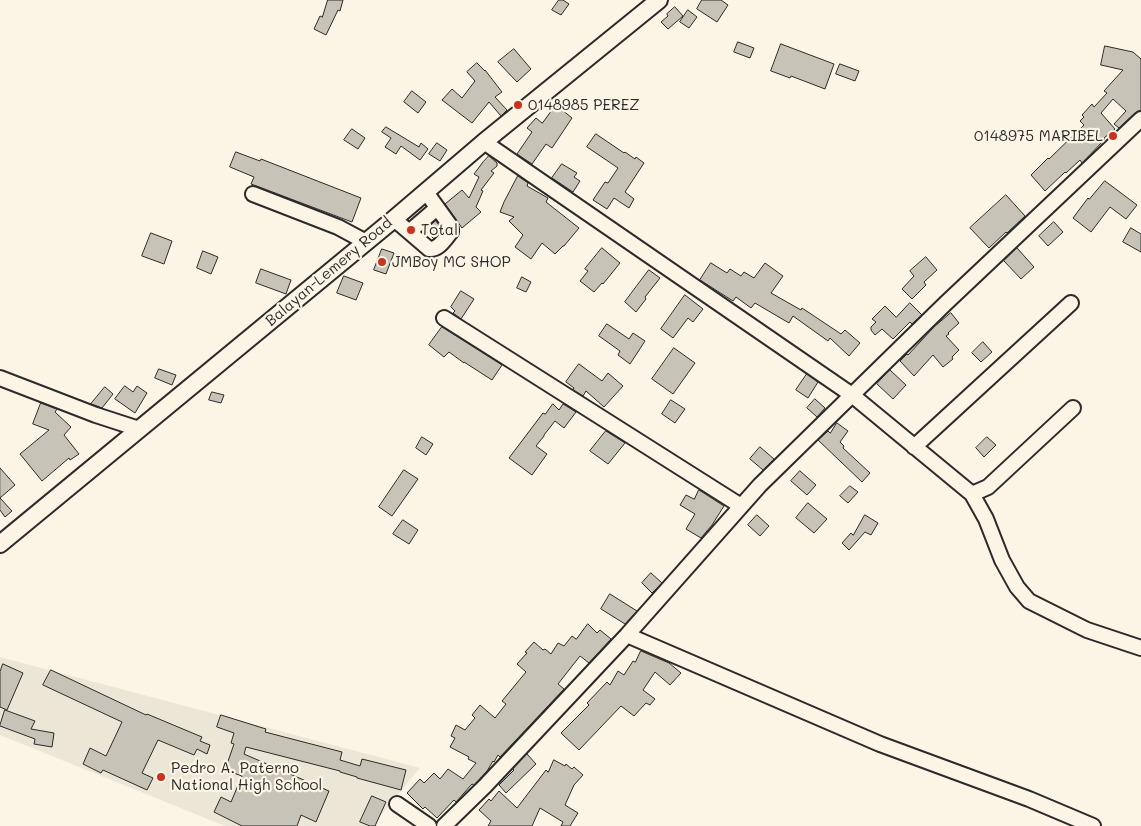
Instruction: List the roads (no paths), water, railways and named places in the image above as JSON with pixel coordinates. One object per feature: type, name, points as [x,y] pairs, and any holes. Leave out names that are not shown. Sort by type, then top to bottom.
[{"type":"main road","name":"Balayan-Lemery Road","points":[[0,544],[658,0]]},
{"type":"street","points":[[444,826],[485,786],[627,635],[760,485],[953,296],[1141,119]]},
{"type":"street","points":[[484,142],[852,395],[972,494],[986,519],[1002,560],[1016,587],[1029,602],[1087,630],[1141,648]]},
{"type":"street","points":[[394,220],[429,249],[438,248],[452,232],[452,229],[426,192]]},
{"type":"street","points":[[253,194],[338,227],[366,242]]},
{"type":"street","points":[[409,232],[437,208]]},
{"type":"street","points":[[914,447],[1071,303]]},
{"type":"street","points":[[444,318],[742,506]]},
{"type":"street","points":[[0,378],[96,415],[139,429]]},
{"type":"street","points":[[972,494],[988,487],[1073,408]]},
{"type":"street","points":[[627,635],[880,744],[1029,799],[1093,826]]},
{"type":"street","points":[[397,804],[429,826]]},
{"type":"place","name":"0148985 PEREZ","points":[[518,105]]},
{"type":"place","name":"0148975 MARIBEL","points":[[1113,136]]},
{"type":"place","name":"Total","points":[[411,230]]},
{"type":"place","name":"JMBoy MC SHOP","points":[[382,262]]},
{"type":"place","name":"Pedro A. Paterno National High School","points":[[161,777]]}]
